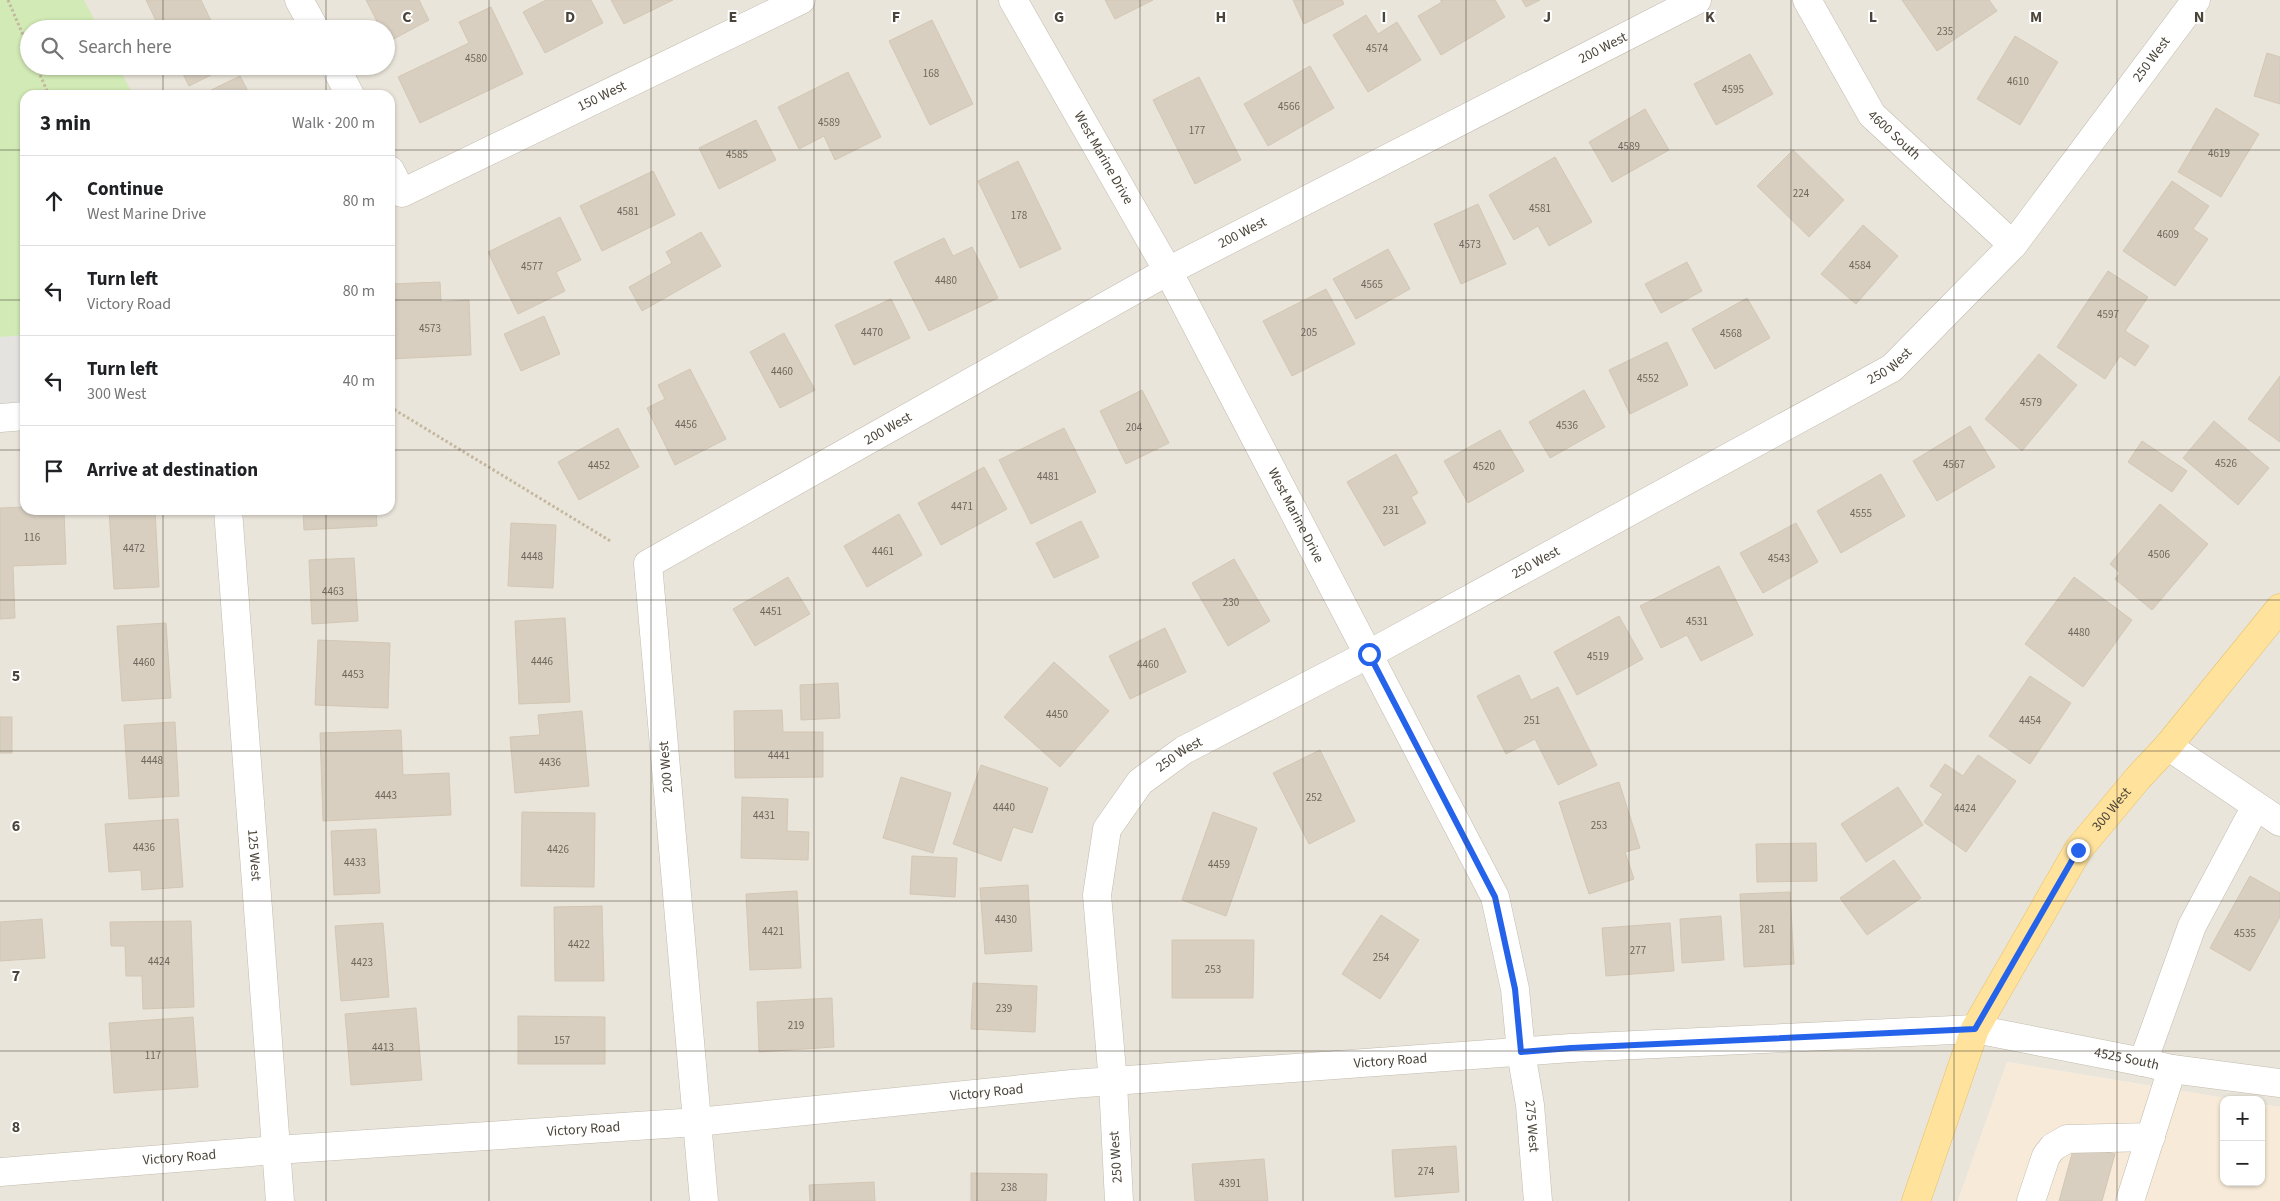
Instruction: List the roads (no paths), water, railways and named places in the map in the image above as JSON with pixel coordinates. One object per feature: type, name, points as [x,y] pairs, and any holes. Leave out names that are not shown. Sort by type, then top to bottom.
[{"type":"main road","name":"300 West","points":[[1916,1201],[1975,1029],[2078,850],[2138,778],[2168,746],[2280,608]]},
{"type":"street","points":[[299,0],[309,20]]},
{"type":"street","name":"150 West","points":[[396,181],[801,0]]},
{"type":"street","name":"West Marine Drive","points":[[1013,0],[1168,271],[1495,897],[1515,989],[1521,1052]]},
{"type":"street","name":"200 West","points":[[704,1201],[648,564],[1168,271],[1697,0]]},
{"type":"street","name":"4600 South","points":[[1807,0],[1872,115],[2013,245]]},
{"type":"street","name":"250 West","points":[[1119,1201],[1113,1083],[1097,894],[1107,829],[1140,782],[1184,750],[1369,654],[1892,368],[2013,245],[2196,0]]},
{"type":"street","points":[[340,75],[347,90]]},
{"type":"street","points":[[0,418],[20,416]]},
{"type":"street","name":"125 West","points":[[228,515],[280,1201]]},
{"type":"street","points":[[2168,746],[2280,822]]},
{"type":"street","points":[[2143,1062],[2192,926],[2256,806]]},
{"type":"street","name":"Victory Road","points":[[0,1172],[276,1150],[697,1122],[1072,1084],[1113,1083],[1571,1048],[1975,1029]]},
{"type":"street","name":"4525 South","points":[[1975,1029],[2172,1069],[2280,1083]]},
{"type":"street","name":"275 West","points":[[1521,1052],[1530,1105],[1538,1201]]},
{"type":"street","points":[[2130,1201],[2172,1069]]},
{"type":"street","points":[[2031,1201],[2046,1156],[2053,1147],[2060,1143],[2067,1140],[2151,1136]]}]
